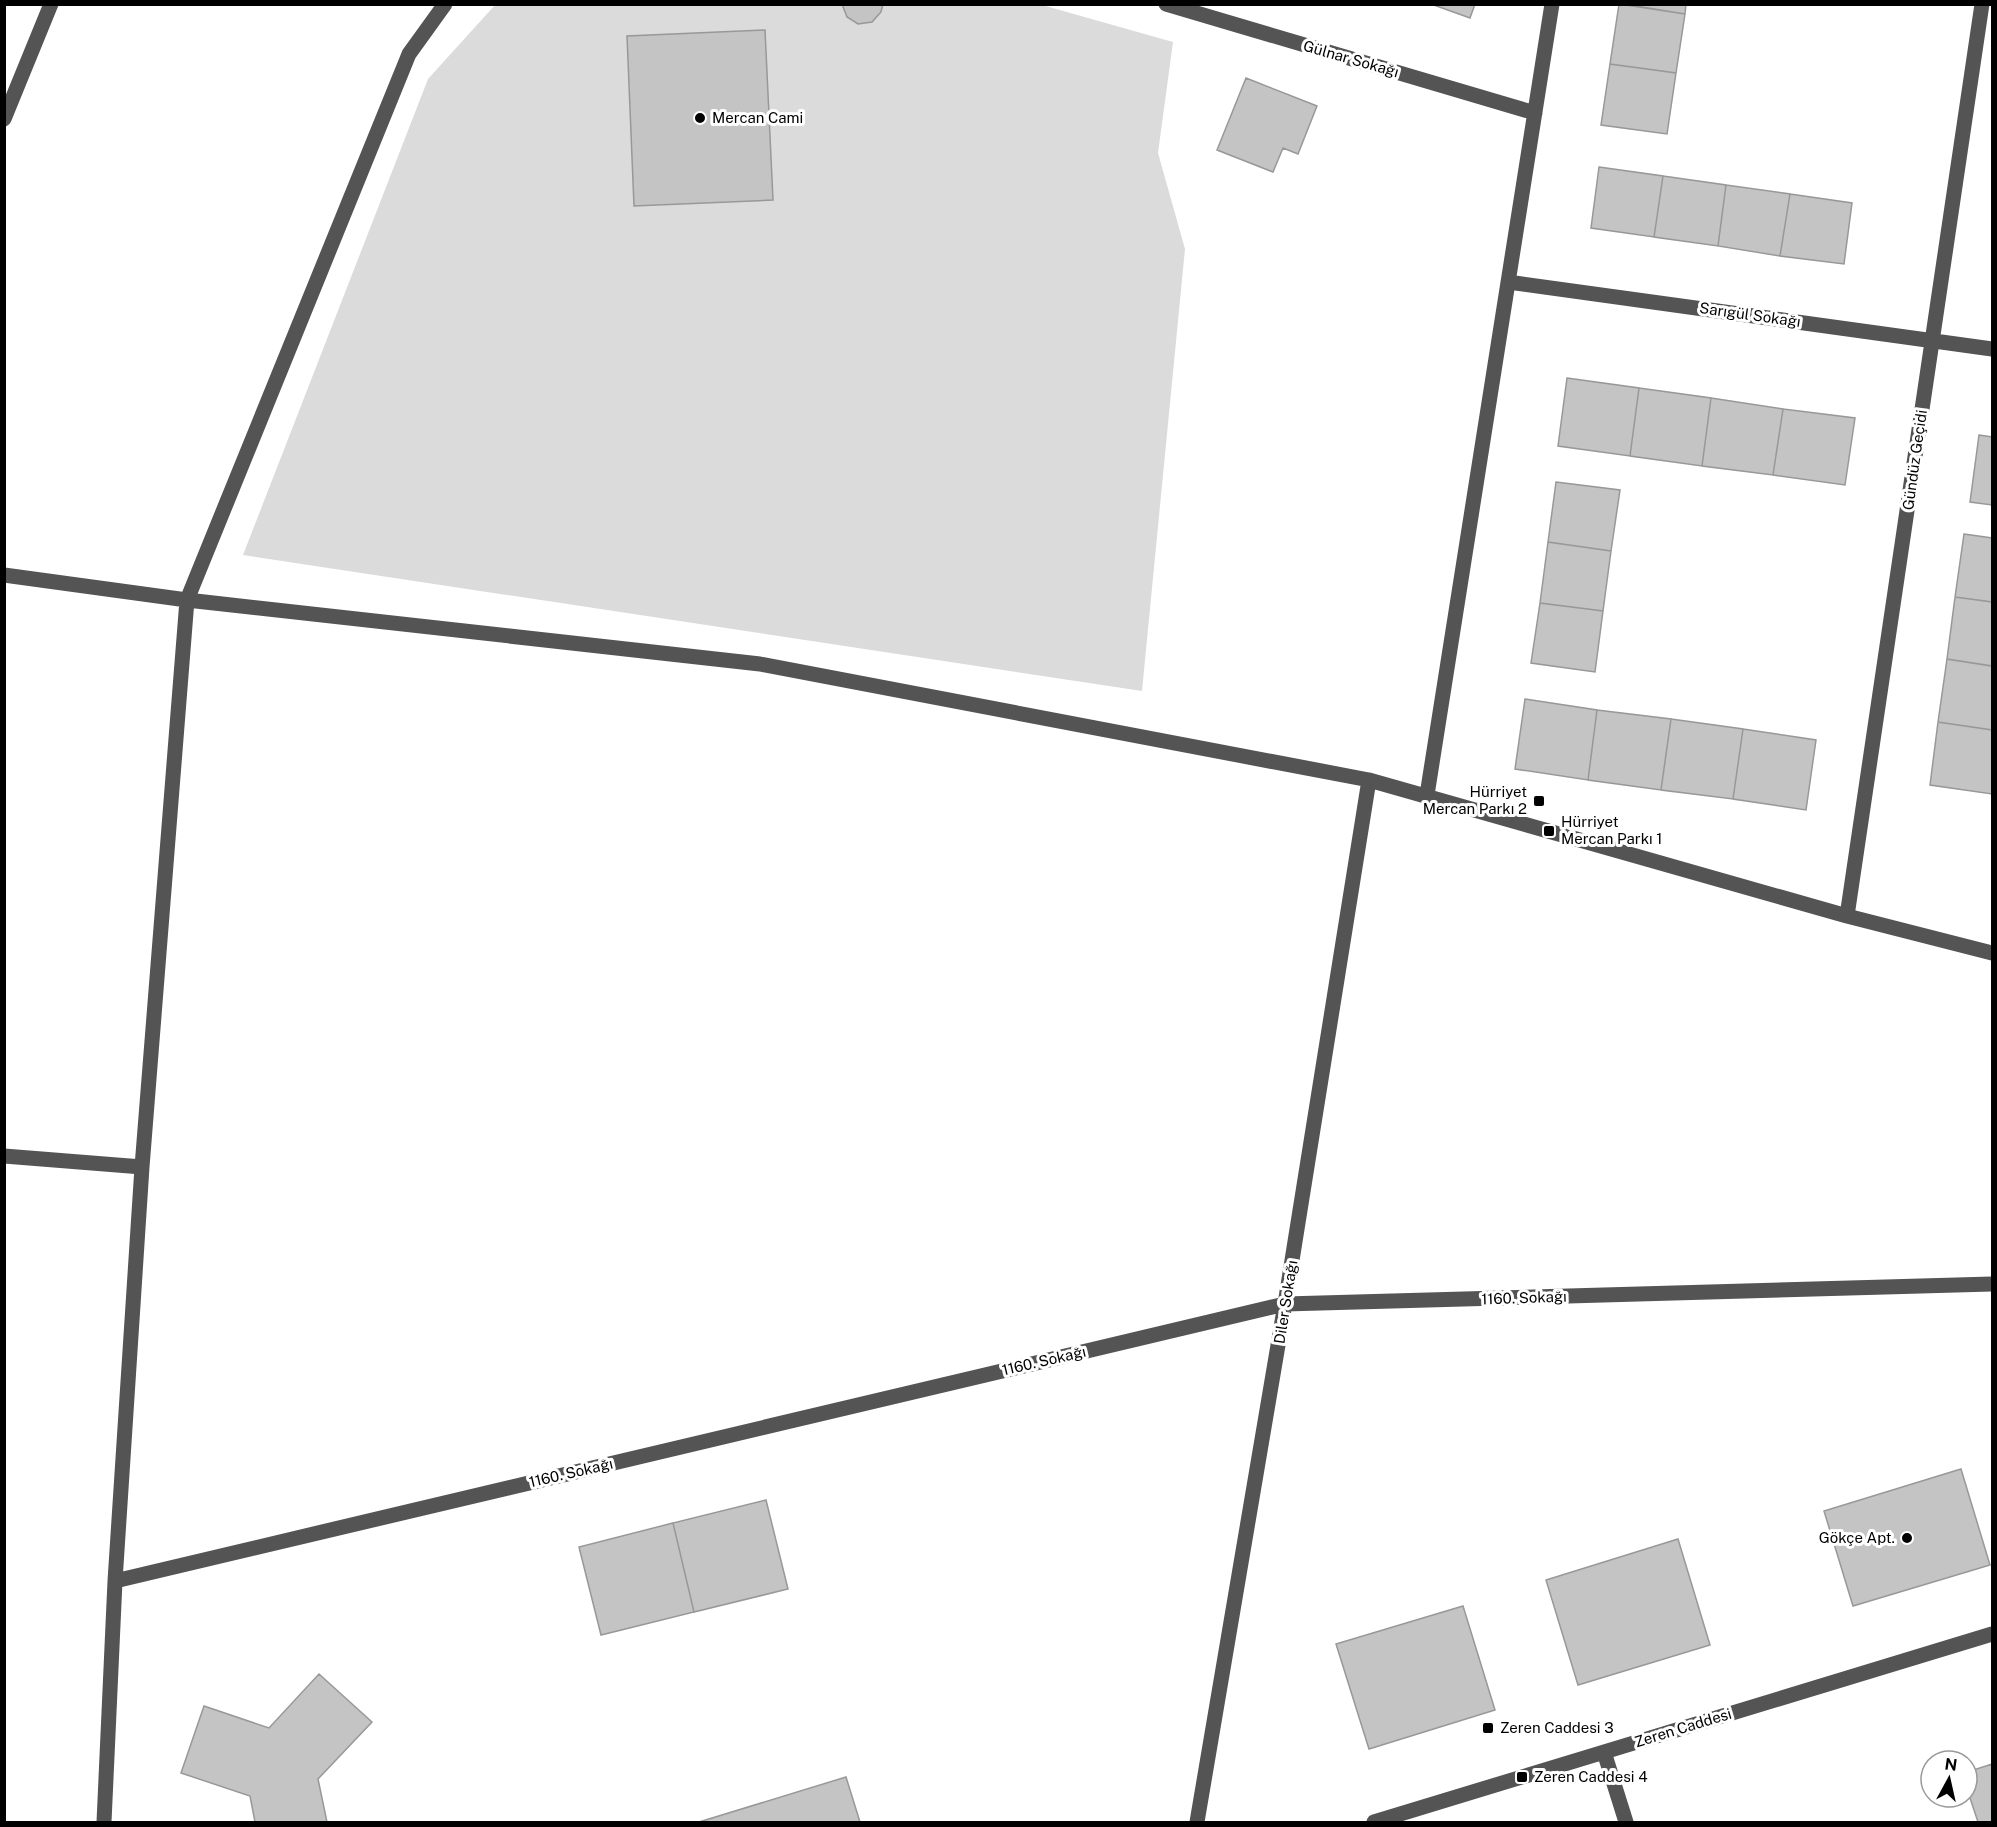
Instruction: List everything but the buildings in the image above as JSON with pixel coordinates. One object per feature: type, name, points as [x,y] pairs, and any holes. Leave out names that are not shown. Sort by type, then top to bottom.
[{"type":"street","points":[[4,119],[51,4]]},
{"type":"street","points":[[104,1822],[115,1581],[142,1167],[187,600],[409,54],[445,4]]},
{"type":"street","name":"Gülnar Sokağı","points":[[1166,4],[1535,113]]},
{"type":"street","points":[[1427,795],[1552,4]]},
{"type":"street","name":"Gündüz Geçidi","points":[[1847,916],[1983,4]]},
{"type":"street","name":"Sarıgül Sokağı","points":[[1508,282],[1992,349]]},
{"type":"street","points":[[4,575],[187,600],[760,664],[1369,780],[1847,916],[1992,953]]},
{"type":"street","name":"Diler Sokağı","points":[[1197,1822],[1285,1304],[1369,780]]},
{"type":"street","points":[[4,1156],[142,1167]]},
{"type":"street","name":"1160. Sokağı","points":[[115,1581],[1285,1304],[1992,1284]]},
{"type":"street","name":"Zeren Caddesi","points":[[1374,1822],[1992,1634]]},
{"type":"street","points":[[1604,1752],[1626,1822]]},
{"type":"shaded area","points":[[495,5],[1042,5],[1173,42],[1158,153],[1185,249],[1142,691],[243,555],[428,79]]},
{"type":"place","name":"Mercan Cami","points":[[700,118]]},
{"type":"place","name":"Hürriyet Mercan Parkı 2","points":[[1539,801]]},
{"type":"place","name":"Hürriyet Mercan Parkı 1","points":[[1549,831]]},
{"type":"place","name":"Gökçe Apt.","points":[[1907,1538]]},
{"type":"place","name":"Zeren Caddesi 3","points":[[1488,1728]]},
{"type":"place","name":"Zeren Caddesi 4","points":[[1522,1777]]}]
